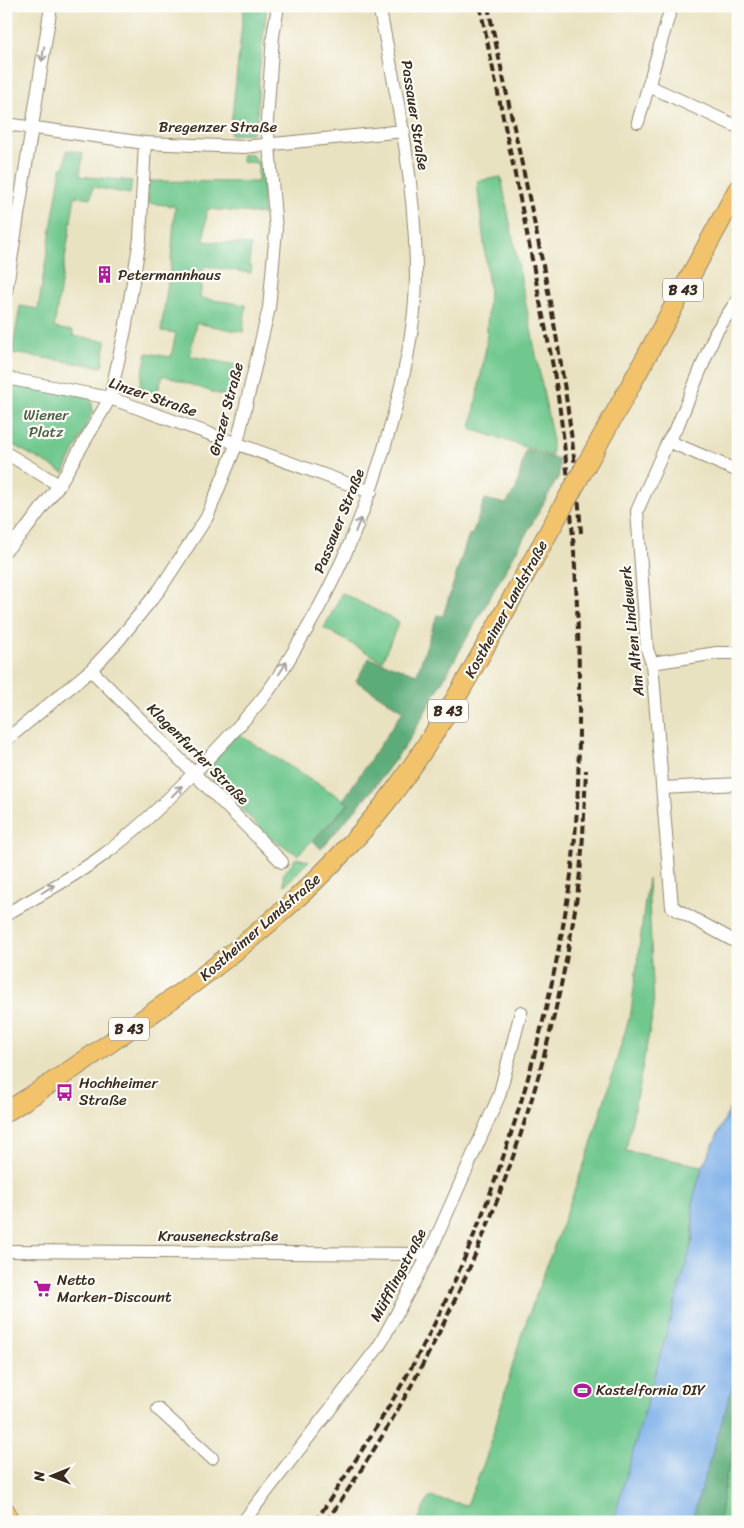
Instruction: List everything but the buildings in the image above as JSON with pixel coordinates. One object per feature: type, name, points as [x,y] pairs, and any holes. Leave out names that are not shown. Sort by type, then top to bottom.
[{"type":"main road","name":"Kostheimer Landstraße","points":[[6,1112],[203,977],[286,909],[332,864],[386,801],[430,741],[628,390],[738,189]]},
{"type":"main road","points":[[6,1512],[8,1522]]},
{"type":"street","points":[[6,292],[51,6]]},
{"type":"street","name":"Grazer Straße","points":[[6,740],[91,670],[160,590],[207,517],[237,443],[270,299],[276,230],[267,121],[271,52],[278,6]]},
{"type":"street","name":"Passauer Straße","points":[[6,914],[99,858],[160,808],[195,772],[267,693],[311,625],[347,552],[371,492],[393,420],[408,351],[416,278],[412,199],[404,131],[380,6]]},
{"type":"street","points":[[638,122],[670,11]]},
{"type":"street","points":[[649,86],[738,127]]},
{"type":"street","name":"Bregenzer Straße","points":[[6,124],[145,143],[244,147],[404,131]]},
{"type":"street","points":[[6,550],[27,528],[59,485],[110,398],[125,330],[140,239],[145,143]]},
{"type":"street","name":"Am Alten Lindewerk","points":[[738,299],[731,322],[716,332],[677,426],[668,441],[637,511],[647,649],[652,664],[672,907],[710,930],[738,943]]},
{"type":"street","name":"Linzer Straße","points":[[6,378],[110,398],[371,492]]},
{"type":"street","points":[[668,441],[738,471]]},
{"type":"street","points":[[6,453],[59,485]]},
{"type":"street","points":[[652,664],[717,653],[738,653]]},
{"type":"street","name":"Klagenfurter Straße","points":[[91,670],[195,772],[282,862]]},
{"type":"street","points":[[663,788],[738,784]]},
{"type":"street","name":"Müfflingstraße","points":[[243,1522],[379,1346],[429,1254],[499,1096],[521,1012]]},
{"type":"street","name":"Krauseneckstraße","points":[[6,1251],[429,1254]]},
{"type":"street","points":[[158,1409],[212,1458]]},
{"type":"green space","points":[[244,6],[267,6],[259,75],[257,124],[252,133],[230,135]]},
{"type":"green space","points":[[67,150],[83,153],[80,176],[132,181],[130,194],[93,187],[91,198],[75,196],[54,328],[73,331],[73,336],[106,341],[102,367],[12,353],[20,306],[38,309],[61,168],[64,168]]},
{"type":"green space","points":[[250,154],[258,163],[242,162],[242,155]]},
{"type":"green space","points":[[258,163],[262,173],[263,214],[207,209],[204,241],[251,245],[249,265],[252,266],[251,273],[204,266],[200,298],[246,305],[243,332],[196,323],[190,356],[237,365],[227,397],[163,375],[157,394],[139,388],[147,353],[171,357],[176,333],[161,331],[171,261],[175,206],[147,203],[148,181],[258,182]]},
{"type":"green space","points":[[501,177],[552,436],[552,456],[471,429],[486,347],[489,289],[477,181]]},
{"type":"green space","name":"Wiener Platz","points":[[6,382],[91,397],[93,411],[64,473],[6,441]]},
{"type":"green space","points":[[526,449],[559,460],[559,476],[408,742],[374,788],[321,849],[313,841],[349,804],[343,800],[403,711],[356,681],[369,658],[417,674],[437,615],[443,616],[469,534],[472,535],[485,499],[506,504],[516,489]]},
{"type":"green space","points":[[342,593],[399,622],[382,661],[324,628]]},
{"type":"green space","points":[[238,734],[349,803],[298,855],[270,838],[212,779],[210,772],[214,760],[223,748]]},
{"type":"green space","points":[[296,858],[309,861],[284,886],[283,875]]},
{"type":"green space","points":[[648,878],[654,1008],[626,1151],[703,1166],[693,1199],[693,1238],[684,1275],[614,1522],[417,1522],[429,1497],[467,1505],[486,1458],[521,1336],[591,1145],[631,1012]]},
{"type":"green space","points":[[738,1369],[738,1435],[725,1480],[719,1522],[691,1522]]},
{"type":"green space","points":[[738,1435],[738,1522],[719,1522],[725,1480]]},
{"type":"water","points":[[738,1091],[738,1369],[691,1522],[613,1522],[693,1239],[693,1199],[703,1166]]},
{"type":"railway","points":[[315,1522],[405,1379],[437,1319],[471,1243],[506,1148],[536,1050],[558,952],[573,857],[579,765],[579,680],[575,561],[564,443],[550,352],[480,6]]},
{"type":"railway","points":[[488,6],[544,268],[556,334],[575,466],[581,533]]},
{"type":"railway","points":[[326,1522],[372,1452],[415,1379],[453,1304],[487,1227],[516,1148],[541,1068],[561,986],[578,886],[583,836],[586,770]]},
{"type":"place","name":"Petermannhaus","points":[[104,275]]},
{"type":"place","name":"Hochheimer Straße","points":[[65,1092]]},
{"type":"place","name":"Netto Marken-Discount","points":[[43,1289]]},
{"type":"place","name":"Kastelfornia DIY","points":[[582,1390]]}]
